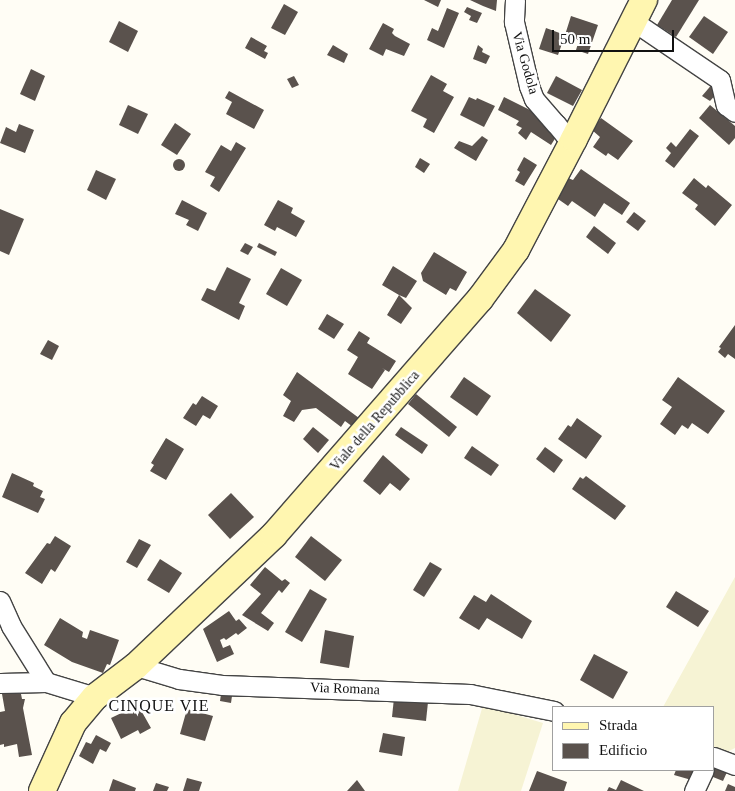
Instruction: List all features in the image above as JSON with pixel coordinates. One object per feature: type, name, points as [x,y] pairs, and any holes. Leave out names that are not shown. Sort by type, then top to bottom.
[{"type":"main road","name":"Viale della Repubblica","points":[[42,791],[73,723],[95,697],[136,666],[274,535],[474,306],[516,250],[638,10]]},
{"type":"street","name":"Via Godola","points":[[515,0],[514,22],[529,86],[534,99],[565,135],[574,139]]},
{"type":"street","points":[[638,10],[720,80],[726,105],[735,112]]},
{"type":"street","points":[[0,601],[11,626],[46,682]]},
{"type":"street","name":"Via Romana","points":[[136,666],[179,679],[222,686],[470,694],[552,711]]},
{"type":"street","points":[[0,683],[46,682],[95,697]]},
{"type":"street","points":[[715,757],[735,765]]},
{"type":"street","points":[[694,791],[704,771]]},
{"type":"shaded area","points":[[735,577],[735,748],[727,752],[715,748],[715,706],[664,706]]},
{"type":"shaded area","points":[[483,705],[543,723],[521,791],[458,791]]},
{"type":"building","points":[[424,0],[441,0],[438,7]]},
{"type":"building","points":[[470,0],[497,0],[496,11],[483,6]]},
{"type":"building","points":[[672,0],[699,0],[676,37],[657,25]]},
{"type":"building","points":[[284,4],[298,12],[285,35],[271,28]]},
{"type":"building","points":[[467,7],[482,13],[477,23],[469,20],[471,16],[464,12]]},
{"type":"building","points":[[447,8],[459,13],[444,48],[427,40],[432,28],[438,31]]},
{"type":"building","points":[[571,16],[598,25],[588,54],[576,50],[579,40],[565,35]]},
{"type":"building","points":[[704,16],[728,32],[713,54],[689,37]]},
{"type":"building","points":[[119,21],[138,31],[128,52],[109,42]]},
{"type":"building","points":[[383,23],[394,29],[392,33],[395,36],[410,44],[404,56],[386,49],[383,56],[369,49]]},
{"type":"building","points":[[546,28],[565,35],[558,55],[539,49]]},
{"type":"building","points":[[251,37],[267,46],[264,51],[268,53],[265,59],[245,48]]},
{"type":"building","points":[[333,45],[348,54],[344,63],[327,55]]},
{"type":"building","points":[[478,45],[483,49],[482,52],[490,56],[486,64],[473,59]]},
{"type":"building","points":[[31,69],[45,76],[35,101],[20,94]]},
{"type":"building","points":[[431,75],[447,84],[443,91],[454,97],[434,133],[423,127],[427,119],[411,111]]},
{"type":"building","points":[[294,76],[299,85],[292,88],[287,79]]},
{"type":"building","points":[[556,76],[582,90],[573,106],[547,93]]},
{"type":"building","points":[[714,82],[719,91],[710,101],[702,96]]},
{"type":"building","points":[[229,91],[264,110],[254,129],[226,114],[232,102],[225,98]]},
{"type":"building","points":[[469,97],[476,100],[477,98],[495,106],[484,127],[460,115]]},
{"type":"building","points":[[504,97],[534,112],[556,137],[551,145],[531,132],[526,140],[518,133],[522,128],[516,125],[519,121],[498,110]]},
{"type":"building","points":[[128,105],[148,114],[138,134],[119,125]]},
{"type":"building","points":[[710,105],[735,126],[735,138],[729,145],[699,118]]},
{"type":"building","points":[[601,118],[633,141],[618,160],[608,153],[606,156],[593,147],[600,137],[592,130]]},
{"type":"building","points":[[175,123],[191,134],[177,155],[161,145]]},
{"type":"building","points":[[19,124],[34,130],[25,153],[0,143],[6,127],[16,132]]},
{"type":"building","points":[[690,129],[699,136],[674,168],[665,161],[671,153],[666,148],[671,142],[676,147]]},
{"type":"building","points":[[482,136],[488,140],[476,161],[454,148],[459,141],[472,146]]},
{"type":"building","points":[[236,142],[246,148],[219,192],[210,186],[215,177],[205,172],[221,145],[231,151]]},
{"type":"building","points":[[524,157],[537,165],[524,186],[515,181],[520,172],[517,170]]},
{"type":"building","points":[[420,158],[430,164],[424,173],[415,167]]},
{"type":"building","points":[[179,159],[185,165],[179,171],[173,165]]},
{"type":"building","points":[[581,169],[630,203],[622,215],[604,203],[595,217],[572,201],[568,206],[558,199],[568,178],[573,180]]},
{"type":"building","points":[[96,170],[116,179],[106,200],[87,190]]},
{"type":"building","points":[[694,178],[706,188],[708,185],[732,205],[715,226],[695,209],[698,205],[682,193]]},
{"type":"building","points":[[182,200],[207,213],[198,231],[186,225],[189,220],[175,214]]},
{"type":"building","points":[[278,200],[293,208],[291,213],[305,221],[296,237],[277,227],[275,231],[264,225]]},
{"type":"building","points":[[0,209],[24,219],[9,255],[0,251]]},
{"type":"building","points":[[634,212],[646,221],[638,231],[626,222]]},
{"type":"building","points":[[594,226],[616,243],[608,254],[586,237]]},
{"type":"building","points":[[245,243],[253,247],[248,255],[240,251]]},
{"type":"building","points":[[259,243],[277,252],[275,256],[257,247]]},
{"type":"building","points":[[434,252],[467,272],[456,291],[450,288],[446,295],[423,281],[421,273]]},
{"type":"building","points":[[393,266],[417,281],[406,298],[382,285]]},
{"type":"building","points":[[227,267],[251,279],[239,303],[245,306],[239,320],[201,300],[207,288],[215,291]]},
{"type":"building","points":[[281,268],[302,280],[287,306],[266,294]]},
{"type":"building","points":[[535,289],[571,315],[551,342],[517,313]]},
{"type":"building","points":[[399,295],[412,308],[401,324],[387,315]]},
{"type":"building","points":[[327,314],[344,324],[334,339],[318,329]]},
{"type":"building","points":[[735,325],[735,359],[728,354],[725,358],[718,352],[721,348],[719,347]]},
{"type":"building","points":[[359,331],[370,338],[367,343],[396,361],[389,372],[382,368],[385,370],[372,389],[348,374],[358,357],[347,350]]},
{"type":"building","points":[[48,340],[59,346],[52,360],[40,354]]},
{"type":"building","points":[[297,372],[359,418],[353,427],[345,421],[341,427],[316,408],[302,410],[294,422],[283,416],[291,401],[283,395]]},
{"type":"building","points":[[464,377],[491,396],[477,416],[450,397]]},
{"type":"building","points":[[678,377],[725,411],[708,434],[692,423],[688,429],[682,425],[675,435],[660,424],[672,407],[662,400]]},
{"type":"building","points":[[416,394],[457,427],[449,437],[408,404]]},
{"type":"building","points":[[202,396],[218,406],[210,419],[203,415],[196,426],[183,418],[193,403],[196,405]]},
{"type":"building","points":[[577,418],[602,436],[586,459],[558,439],[568,425],[571,427]]},
{"type":"building","points":[[313,427],[329,440],[318,453],[303,439]]},
{"type":"building","points":[[401,427],[428,445],[422,454],[395,435]]},
{"type":"building","points":[[166,438],[184,449],[166,480],[150,471],[154,465],[151,463]]},
{"type":"building","points":[[472,446],[499,465],[491,476],[464,458]]},
{"type":"building","points":[[545,447],[563,460],[554,473],[536,459]]},
{"type":"building","points":[[383,455],[410,479],[400,491],[390,483],[380,495],[363,481]]},
{"type":"building","points":[[12,473],[34,483],[33,486],[43,491],[40,497],[45,499],[38,513],[2,497]]},
{"type":"building","points":[[586,476],[626,506],[615,520],[572,489],[580,477],[583,479]]},
{"type":"building","points":[[231,493],[254,517],[230,539],[208,515]]},
{"type":"building","points":[[55,536],[71,546],[55,572],[51,569],[42,584],[25,573],[47,543],[50,544]]},
{"type":"building","points":[[311,536],[342,560],[325,581],[295,557]]},
{"type":"building","points":[[139,539],[151,545],[137,568],[126,562]]},
{"type":"building","points":[[160,559],[182,573],[169,593],[147,580]]},
{"type":"building","points":[[430,562],[442,569],[424,597],[413,590]]},
{"type":"building","points":[[265,567],[282,581],[285,579],[290,583],[282,593],[279,590],[261,613],[274,623],[268,631],[242,615],[261,594],[250,585]]},
{"type":"building","points":[[310,589],[327,599],[302,642],[285,632]]},
{"type":"building","points":[[676,591],[709,611],[698,627],[666,607]]},
{"type":"building","points":[[491,594],[532,621],[522,639],[487,618],[479,630],[459,618],[474,595],[486,602]]},
{"type":"building","points":[[229,611],[236,621],[239,619],[247,628],[238,635],[236,633],[226,640],[224,638],[220,640],[223,648],[230,645],[234,654],[217,662],[203,629]]},
{"type":"building","points":[[60,618],[83,632],[82,637],[87,639],[90,630],[119,640],[110,665],[107,664],[103,673],[72,662],[44,645]]},
{"type":"building","points":[[325,630],[354,636],[349,668],[320,663]]},
{"type":"building","points":[[594,654],[628,672],[613,699],[580,680]]},
{"type":"building","points":[[2,694],[21,694],[22,699],[25,699],[23,708],[32,755],[19,757],[17,744],[4,747],[4,744],[0,745],[0,712],[5,711]]},
{"type":"building","points":[[221,694],[232,696],[231,703],[220,701]]},
{"type":"building","points":[[394,698],[428,702],[426,721],[392,717]]},
{"type":"building","points":[[138,705],[151,728],[140,734],[138,730],[121,739],[111,718]]},
{"type":"building","points":[[187,709],[213,716],[205,741],[180,734]]},
{"type":"building","points":[[383,733],[405,737],[402,756],[379,752]]},
{"type":"building","points":[[96,735],[111,743],[106,752],[100,749],[93,764],[79,756],[86,742],[91,744]]},
{"type":"building","points":[[715,767],[727,772],[723,781],[708,775],[710,771],[715,771]]},
{"type":"building","points":[[537,771],[567,782],[564,791],[529,791]]},
{"type":"building","points":[[676,771],[699,771],[695,781],[674,775]]},
{"type":"building","points":[[187,778],[202,782],[199,791],[183,791]]},
{"type":"building","points":[[113,779],[136,788],[135,791],[109,791]]},
{"type":"building","points":[[357,780],[365,791],[347,791]]},
{"type":"building","points":[[621,780],[644,791],[607,791],[609,787],[616,790]]},
{"type":"building","points":[[156,783],[169,787],[167,791],[153,791]]},
{"type":"building","points":[[728,784],[735,787],[735,791],[725,791]]},
{"type":"district","name":"CINQUE VIE","points":[[159,706]]}]
